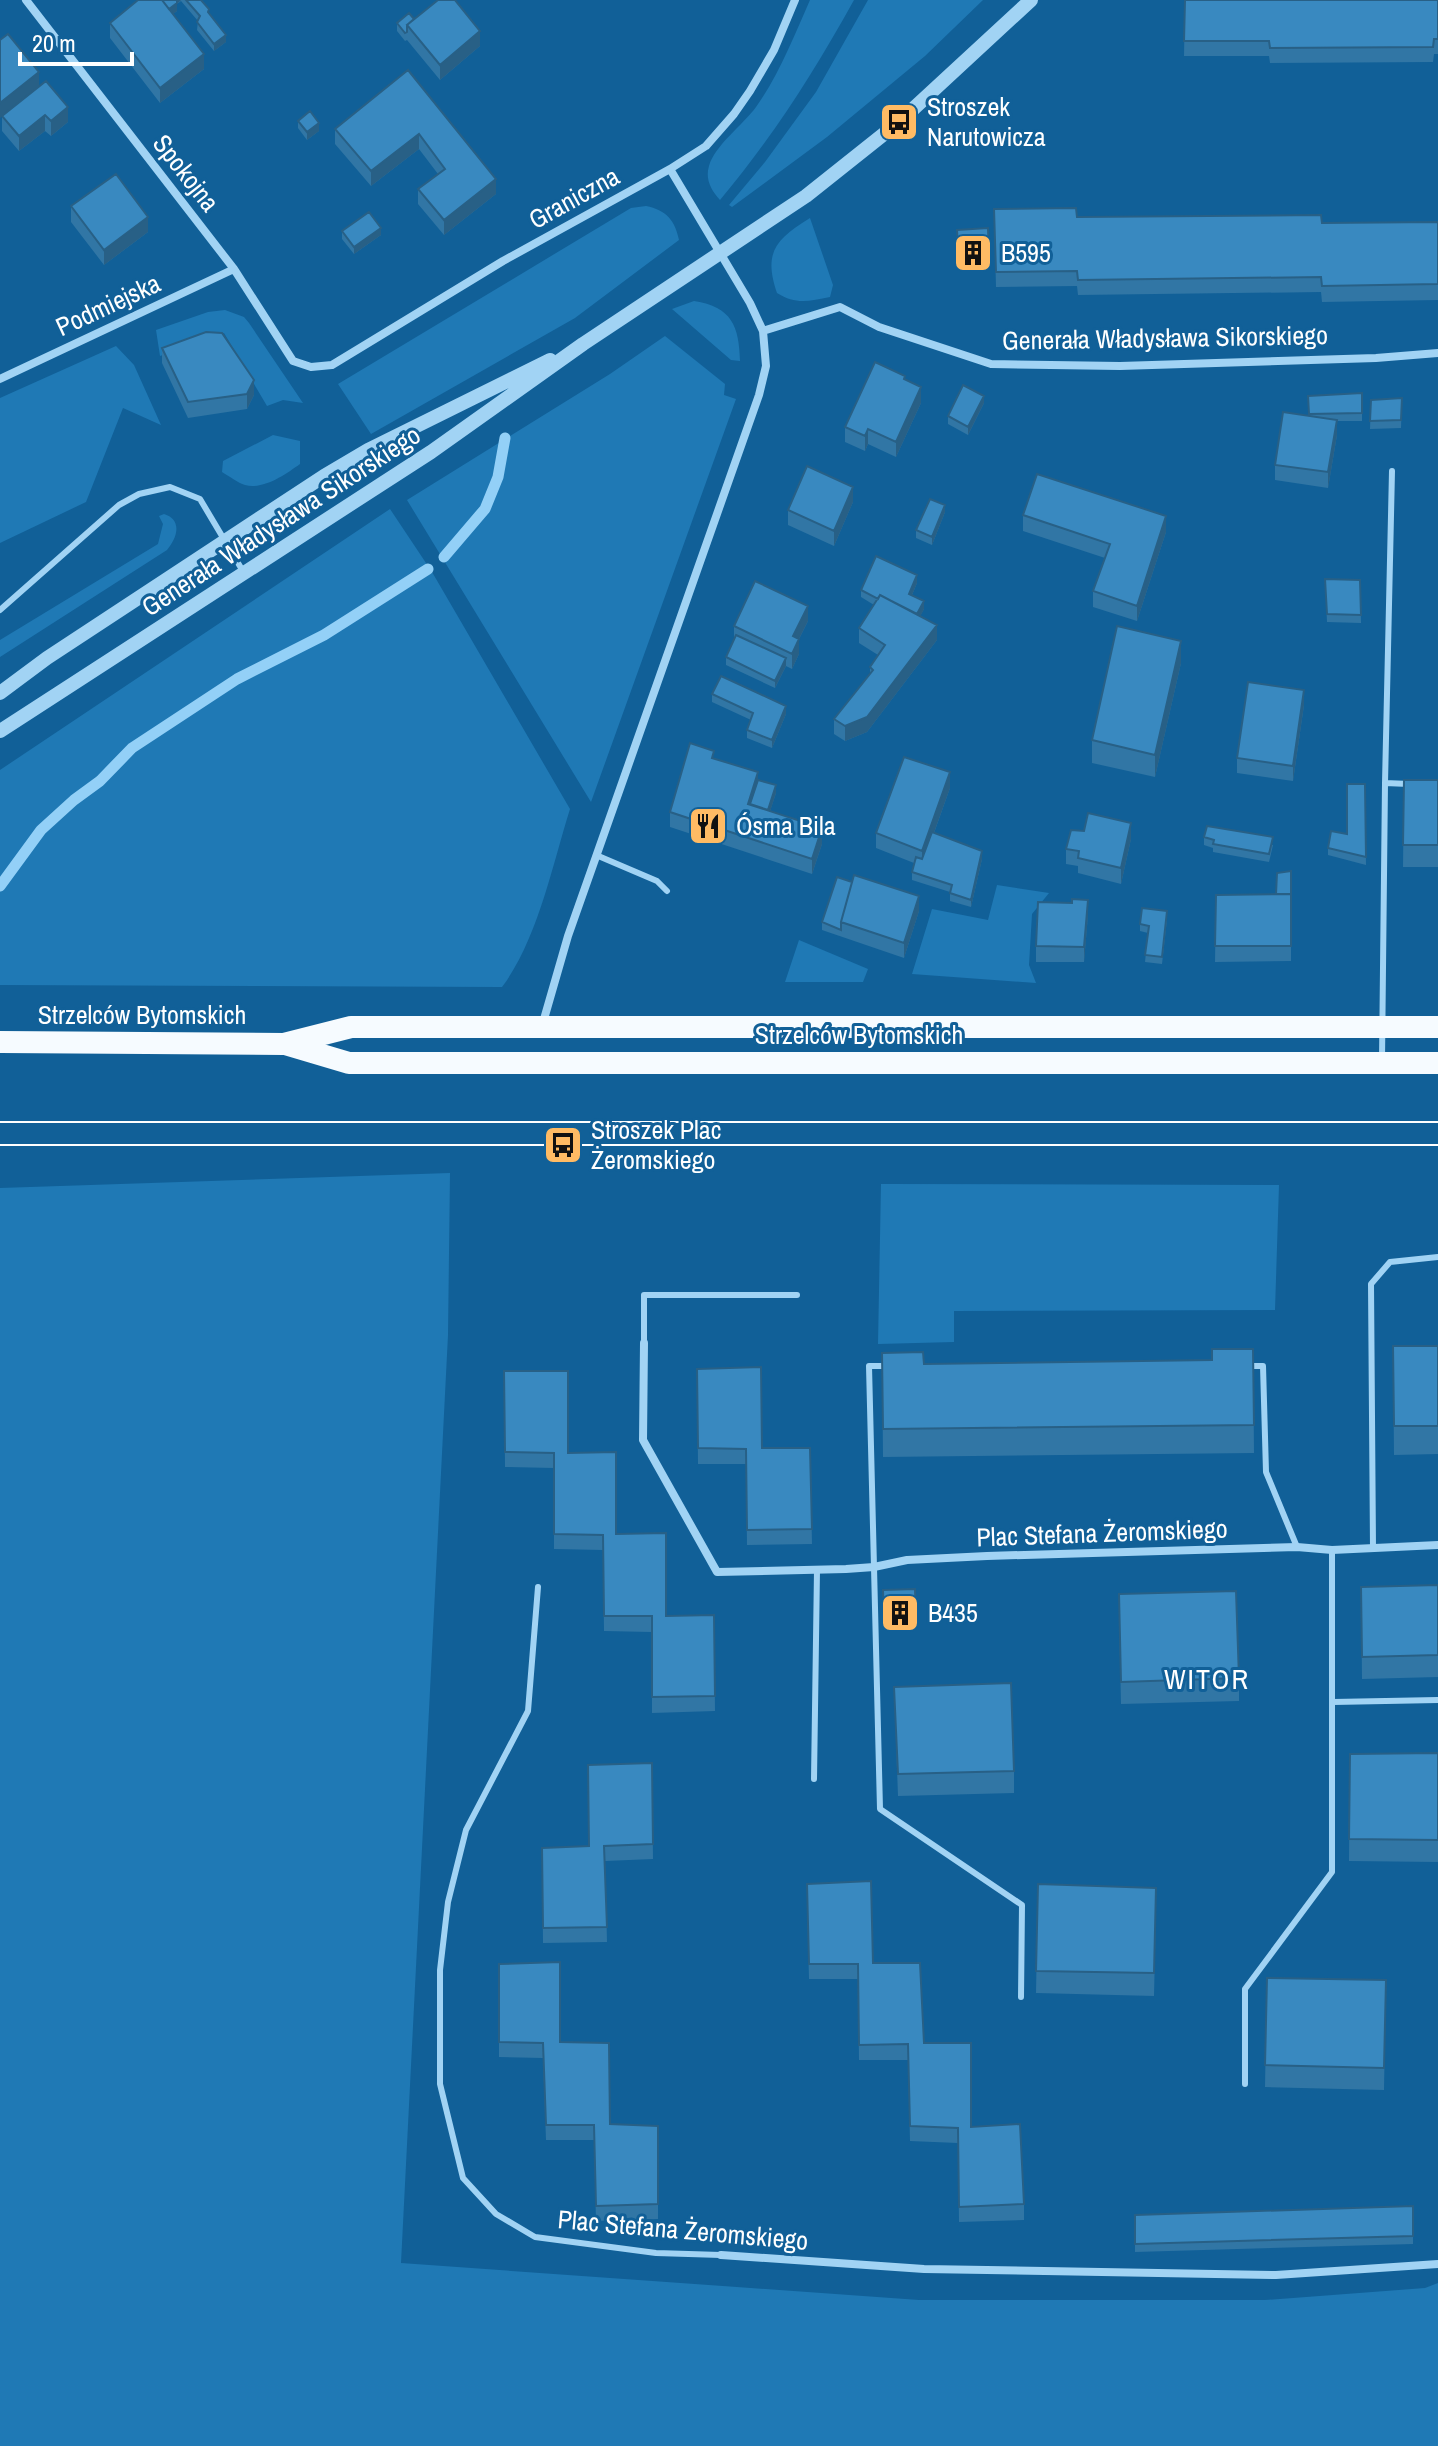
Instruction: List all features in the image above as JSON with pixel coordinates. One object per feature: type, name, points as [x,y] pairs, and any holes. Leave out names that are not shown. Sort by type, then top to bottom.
[{"type":"highway","name":"Strzelców Bytomskich","points":[[0,1042],[284,1044],[351,1027],[1438,1027]]},
{"type":"highway","name":"Strzelców Bytomskich","points":[[284,1044],[349,1063],[1438,1063]]},
{"type":"street","name":"Spokojna","points":[[26,0],[234,269],[293,361],[311,367]]},
{"type":"street","name":"Graniczna","points":[[311,367],[332,365],[503,261],[706,146],[734,114],[774,50],[795,0]]},
{"type":"street","name":"Generała Władysława Sikorskiego","points":[[0,731],[431,452],[583,344],[806,196],[899,122],[1031,0]]},
{"type":"street","points":[[542,1027],[596,855],[759,395],[766,366],[763,331],[750,303],[670,169]]},
{"type":"street","name":"Podmiejska","points":[[0,379],[234,269]]},
{"type":"street","name":"Generała Władysława Sikorskiego","points":[[763,331],[840,307],[879,327],[991,364],[1120,366],[1376,358],[1438,353]]},
{"type":"street","name":"Generała Władysława Sikorskiego","points":[[0,693],[47,658],[324,476],[368,450],[583,344]]},
{"type":"street","name":"Plac Stefana Żeromskiego","points":[[644,1343],[643,1440],[717,1572],[874,1567],[907,1560],[1438,1545]]},
{"type":"street","name":"Plac Stefana Żeromskiego","points":[[721,2255],[924,2269],[1276,2275],[1438,2264]]},
{"type":"lane","points":[[1382,1063],[1392,471]]},
{"type":"lane","points":[[0,610],[119,505],[139,494],[170,487],[200,499],[244,573]]},
{"type":"lane","points":[[1385,783],[1411,784]]},
{"type":"lane","points":[[596,855],[657,881],[667,891]]},
{"type":"lane","points":[[1373,1548],[1371,1284],[1390,1262],[1438,1257]]},
{"type":"lane","points":[[644,1343],[644,1295],[797,1295]]},
{"type":"lane","points":[[901,1366],[869,1366],[880,1809],[1022,1905],[1021,1997]]},
{"type":"lane","points":[[1232,1366],[1263,1366],[1266,1472],[1297,1547]]},
{"type":"lane","points":[[1245,2084],[1245,1989],[1332,1872],[1332,1550]]},
{"type":"lane","points":[[814,1779],[817,1570]]},
{"type":"lane","name":"Plac Stefana Żeromskiego","points":[[538,1587],[528,1711],[466,1830],[448,1902],[440,1970],[440,2084],[463,2178],[496,2214],[535,2237],[656,2253],[721,2255]]},
{"type":"lane","points":[[1333,1702],[1438,1700]]},
{"type":"shaded area","points":[[810,0],[854,0],[792,103],[720,200],[708,180],[712,158],[764,95]]},
{"type":"shaded area","points":[[868,0],[983,0],[925,56],[827,137],[732,207],[729,205],[816,92]]},
{"type":"shaded area","points":[[646,206],[668,217],[679,240],[575,318],[371,434],[338,384],[631,208]]},
{"type":"shaded area","points":[[810,218],[833,285],[830,297],[797,301],[777,293],[772,257],[781,240]]},
{"type":"shaded area","points":[[694,301],[717,308],[731,320],[738,338],[740,361],[731,360],[672,309]]},
{"type":"shaded area","points":[[225,310],[244,317],[303,403],[283,400],[267,406],[224,333],[160,356],[156,330],[208,312]]},
{"type":"shaded area","points":[[665,336],[725,384],[724,395],[736,399],[591,802],[407,500],[610,374]]},
{"type":"shaded area","points":[[116,346],[134,365],[161,425],[123,408],[86,502],[0,543],[0,398]]},
{"type":"shaded area","points":[[273,435],[300,441],[300,464],[274,480],[252,486],[222,472],[223,461]]},
{"type":"shaded area","points":[[390,509],[432,572],[570,809],[535,925],[515,968],[502,987],[0,985],[0,770]]},
{"type":"shaded area","points":[[164,514],[176,525],[167,550],[0,657],[0,640],[158,544],[163,524],[159,516]]},
{"type":"shaded area","points":[[997,885],[1049,893],[1032,914],[1029,965],[1036,983],[912,974],[932,909],[988,920]]},
{"type":"shaded area","points":[[799,940],[868,969],[863,982],[785,982]]},
{"type":"shaded area","points":[[450,1173],[448,1335],[401,2263],[919,2300],[1265,2300],[1425,2288],[1438,2283],[1438,2446],[0,2446],[0,1188]]},
{"type":"shaded area","points":[[881,1184],[1279,1185],[1275,1310],[954,1311],[954,1342],[878,1344]]},
{"type":"building","points":[[138,0],[162,0],[204,54],[160,88],[110,23]]},
{"type":"building","points":[[162,0],[177,0],[177,3],[169,9]]},
{"type":"building","points":[[186,0],[201,0],[226,35],[214,44],[197,22],[200,16]]},
{"type":"building","points":[[438,0],[455,0],[480,31],[440,65],[407,25]]},
{"type":"building","points":[[1185,0],[1438,0],[1438,39],[1434,39],[1433,47],[1270,48],[1269,41],[1184,41]]},
{"type":"building","points":[[409,13],[414,19],[407,25],[405,33],[397,23]]},
{"type":"building","points":[[8,34],[39,72],[0,103],[0,40]]},
{"type":"building","points":[[408,70],[496,179],[444,220],[418,189],[445,169],[419,134],[371,171],[335,129]]},
{"type":"building","points":[[46,81],[68,107],[51,121],[45,115],[19,136],[2,116]]},
{"type":"building","points":[[310,111],[319,123],[307,132],[298,121]]},
{"type":"building","points":[[116,174],[148,217],[104,250],[71,206]]},
{"type":"building","points":[[1076,208],[1077,217],[1321,215],[1322,223],[1438,222],[1438,284],[1322,286],[1321,277],[1078,280],[1077,271],[996,272],[994,209]]},
{"type":"building","points":[[369,212],[381,228],[354,247],[342,231]]},
{"type":"building","name":"B595","points":[[988,228],[989,261],[959,262],[957,230]]},
{"type":"building","points":[[206,332],[222,333],[254,380],[247,394],[188,402],[162,348]]},
{"type":"building","points":[[875,362],[921,387],[896,442],[868,429],[865,436],[845,427]]},
{"type":"building","points":[[963,385],[984,396],[968,427],[948,416]]},
{"type":"building","points":[[1362,393],[1362,413],[1309,414],[1308,396]]},
{"type":"building","points":[[1402,398],[1401,420],[1370,421],[1371,400]]},
{"type":"building","points":[[1283,412],[1337,420],[1328,472],[1275,465]]},
{"type":"building","points":[[807,466],[853,487],[834,531],[788,510]]},
{"type":"building","points":[[1037,474],[1166,516],[1137,606],[1093,591],[1110,544],[1023,515]]},
{"type":"building","points":[[930,499],[945,505],[932,537],[916,530]]},
{"type":"building","points":[[876,556],[917,575],[909,594],[924,601],[917,614],[880,595],[878,599],[861,590]]},
{"type":"building","points":[[1325,579],[1360,580],[1361,615],[1327,614]]},
{"type":"building","points":[[755,581],[808,606],[793,636],[799,639],[792,654],[734,626]]},
{"type":"building","points":[[880,595],[937,625],[867,717],[845,726],[834,719],[873,670],[870,667],[885,645],[859,628]]},
{"type":"building","points":[[1117,626],[1181,641],[1155,755],[1092,740]]},
{"type":"building","points":[[736,635],[786,658],[775,681],[726,657]]},
{"type":"building","points":[[721,676],[786,706],[772,740],[747,730],[753,713],[712,694]]},
{"type":"building","points":[[1248,682],[1304,690],[1293,766],[1237,758]]},
{"type":"building","points":[[690,743],[714,751],[712,758],[758,772],[748,804],[822,828],[812,859],[670,812]]},
{"type":"building","points":[[904,757],[950,772],[922,851],[876,833]]},
{"type":"building","points":[[758,780],[776,785],[768,810],[750,804]]},
{"type":"building","points":[[1404,780],[1438,780],[1438,845],[1403,845]]},
{"type":"building","points":[[1347,784],[1365,784],[1366,857],[1328,848],[1331,831],[1347,834]]},
{"type":"building","points":[[1088,813],[1131,823],[1121,868],[1078,858],[1079,851],[1066,849],[1071,830],[1084,831]]},
{"type":"building","points":[[1207,826],[1273,837],[1269,854],[1213,844],[1214,840],[1204,837]]},
{"type":"building","points":[[932,832],[982,851],[971,900],[950,893],[952,885],[912,872],[916,857],[922,859]]},
{"type":"building","points":[[1291,871],[1291,894],[1276,894],[1277,873]]},
{"type":"building","points":[[854,875],[919,896],[904,943],[841,922]]},
{"type":"building","points":[[837,877],[852,882],[841,930],[822,922]]},
{"type":"building","points":[[1291,894],[1291,946],[1215,946],[1216,895]]},
{"type":"building","points":[[1072,899],[1088,900],[1084,947],[1036,946],[1038,902],[1072,903]]},
{"type":"building","points":[[1142,908],[1167,911],[1162,957],[1145,955],[1149,926],[1140,924]]},
{"type":"building","points":[[1393,1346],[1438,1346],[1438,1426],[1394,1426]]},
{"type":"building","points":[[1212,1349],[1253,1349],[1254,1425],[883,1429],[882,1353],[923,1352],[924,1364],[1212,1360]]},
{"type":"building","points":[[761,1367],[762,1448],[810,1448],[812,1529],[747,1530],[746,1449],[698,1448],[697,1369]]},
{"type":"building","points":[[504,1371],[568,1371],[568,1453],[616,1452],[616,1534],[666,1533],[666,1616],[714,1615],[715,1696],[652,1697],[652,1616],[604,1616],[603,1535],[554,1534],[554,1453],[505,1452]]},
{"type":"building","points":[[1438,1585],[1438,1655],[1362,1657],[1361,1587]]},
{"type":"building","name":"B435","points":[[915,1589],[916,1621],[884,1622],[883,1590]]},
{"type":"building","points":[[1236,1591],[1239,1678],[1121,1682],[1119,1594]]},
{"type":"building","points":[[1011,1683],[1014,1771],[898,1774],[894,1687]]},
{"type":"building","points":[[1438,1753],[1438,1840],[1349,1839],[1350,1754]]},
{"type":"building","points":[[652,1763],[653,1844],[604,1846],[607,1927],[543,1928],[542,1848],[589,1846],[588,1765]]},
{"type":"building","points":[[871,1881],[873,1963],[920,1963],[924,2043],[971,2043],[971,2127],[1020,2124],[1024,2204],[959,2207],[958,2128],[910,2126],[908,2044],[859,2045],[858,1964],[809,1964],[807,1884]]},
{"type":"building","points":[[1038,1884],[1156,1888],[1154,1973],[1036,1971]]},
{"type":"building","points":[[560,1962],[560,2042],[609,2043],[610,2124],[658,2126],[658,2204],[596,2206],[594,2125],[546,2125],[543,2043],[499,2042],[499,1964]]},
{"type":"building","points":[[1267,1978],[1386,1980],[1384,2068],[1265,2065]]},
{"type":"building","points":[[1413,2206],[1413,2236],[1135,2244],[1135,2215]]},
{"type":"waterway","points":[[444,557],[485,509],[498,477],[505,438]]},
{"type":"waterway","points":[[0,886],[41,830],[100,781],[132,748],[237,679],[324,635],[428,569]]},
{"type":"tram line","points":[[0,1122],[1438,1122]]},
{"type":"tram line","points":[[0,1145],[1438,1145]]},
{"type":"place","name":"Stroszek Narutowicza","points":[[899,122]]},
{"type":"place","name":"B595","points":[[973,253]]},
{"type":"place","name":"Ósma Bila","points":[[708,826]]},
{"type":"place","name":"Stroszek Plac Żeromskiego","points":[[563,1145]]},
{"type":"place","name":"B435","points":[[900,1613]]},
{"type":"district","name":"WITOR","points":[[1207,1679]]}]
